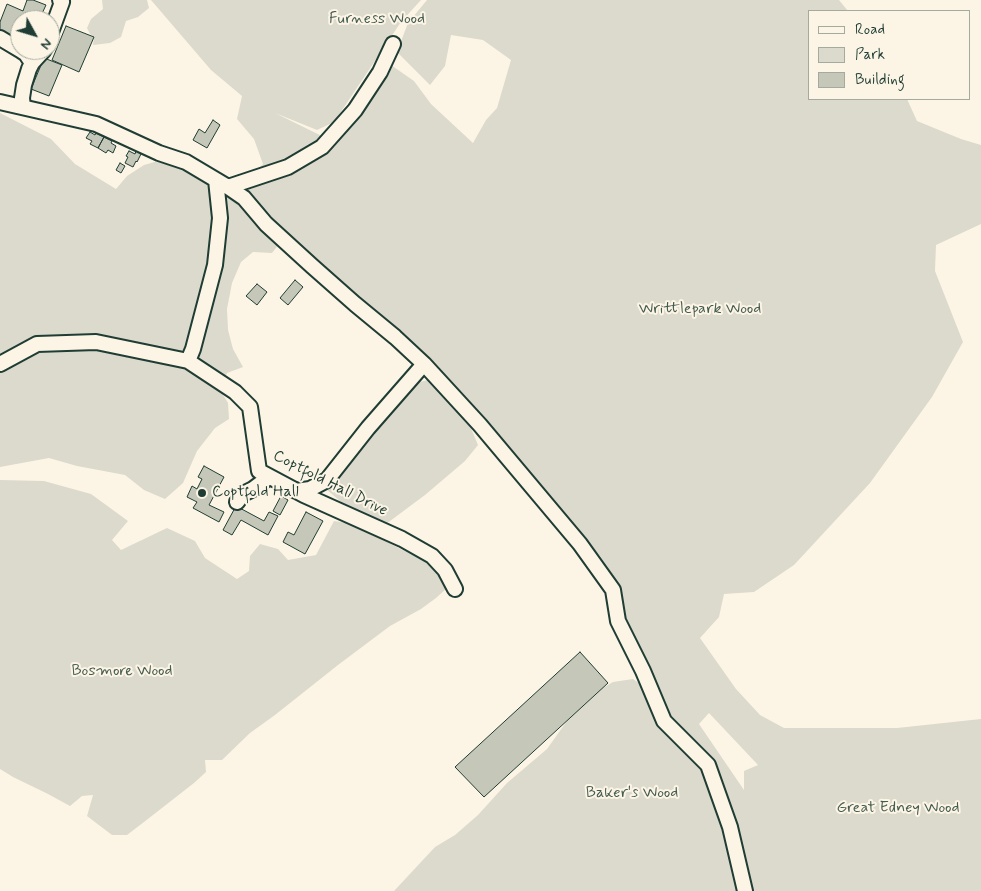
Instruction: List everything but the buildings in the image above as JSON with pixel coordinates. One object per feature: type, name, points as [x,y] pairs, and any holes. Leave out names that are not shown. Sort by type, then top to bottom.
[{"type":"lane","points":[[222,184],[288,167],[322,147],[355,110],[380,72],[393,44]]},
{"type":"lane","points":[[23,107],[24,84],[29,69],[35,60]]},
{"type":"lane","points":[[0,102],[96,124],[159,153],[186,162],[222,184],[244,198],[266,224],[424,364],[480,425],[580,544],[613,590],[618,621],[643,671],[664,721],[708,765],[730,827],[745,891]]},
{"type":"lane","points":[[188,361],[193,349],[214,265],[222,184]]},
{"type":"lane","name":"Coptfold Hall Drive","points":[[0,364],[38,344],[96,342],[188,361],[235,392],[250,408],[259,472],[296,491],[402,539],[432,556],[445,570],[455,589]]},
{"type":"lane","points":[[296,491],[310,489],[327,480],[368,428],[424,364]]},
{"type":"lane","points":[[238,502],[243,494],[253,490],[269,477]]},
{"type":"green space","points":[[102,0],[147,0],[149,8],[138,17],[126,21],[121,37],[110,43],[93,45],[94,37],[87,28],[91,19],[103,9]]},
{"type":"green space","name":"Writtlepark Wood","points":[[151,0],[421,0],[401,22],[334,122],[317,130],[275,113],[332,141],[391,65],[414,81],[431,104],[473,143],[486,120],[497,108],[511,60],[483,40],[451,35],[445,66],[430,85],[397,52],[408,23],[427,0],[839,0],[847,10],[808,10],[808,100],[907,100],[917,121],[981,145],[981,224],[936,245],[935,271],[963,342],[932,397],[870,483],[794,565],[754,592],[724,594],[719,617],[700,638],[736,689],[760,715],[784,728],[897,728],[981,719],[981,891],[394,891],[435,847],[455,835],[478,815],[507,783],[547,749],[582,700],[613,682],[633,679],[657,696],[618,613],[619,594],[563,513],[511,459],[402,334],[375,316],[262,214],[240,187],[263,164],[254,139],[237,119],[242,96],[211,70]],"holes":[[[709,713],[758,765],[744,771],[744,790],[699,724]]]},
{"type":"green space","points":[[0,113],[51,139],[75,164],[116,189],[127,176],[144,165],[158,161],[189,168],[204,178],[213,195],[225,199],[229,193],[242,201],[279,244],[272,253],[253,252],[241,262],[232,283],[227,309],[228,330],[233,349],[243,367],[227,373],[220,390],[228,403],[229,419],[215,428],[197,451],[183,483],[165,499],[144,490],[125,475],[77,466],[49,458],[0,467]]},
{"type":"green space","points":[[428,380],[442,390],[468,421],[478,445],[465,461],[425,495],[386,524],[356,515],[326,489],[347,460],[415,383]]},
{"type":"green space","name":"Bosmore Wood","points":[[0,480],[44,481],[91,494],[128,521],[112,540],[121,550],[167,528],[195,541],[205,558],[237,579],[249,571],[250,556],[260,544],[278,549],[288,560],[316,555],[334,521],[348,523],[438,568],[448,587],[421,609],[390,626],[338,665],[250,733],[222,760],[205,760],[206,772],[127,835],[112,835],[87,816],[93,795],[82,796],[70,806],[0,769]]},
{"type":"place","name":"Coptfold Hall","points":[[202,493]]},
{"type":"park label","name":"Furness Wood","points":[[377,20]]},
{"type":"park label","name":"Baker's Wood","points":[[632,794]]},
{"type":"park label","name":"Great Edney Wood","points":[[898,809]]}]
